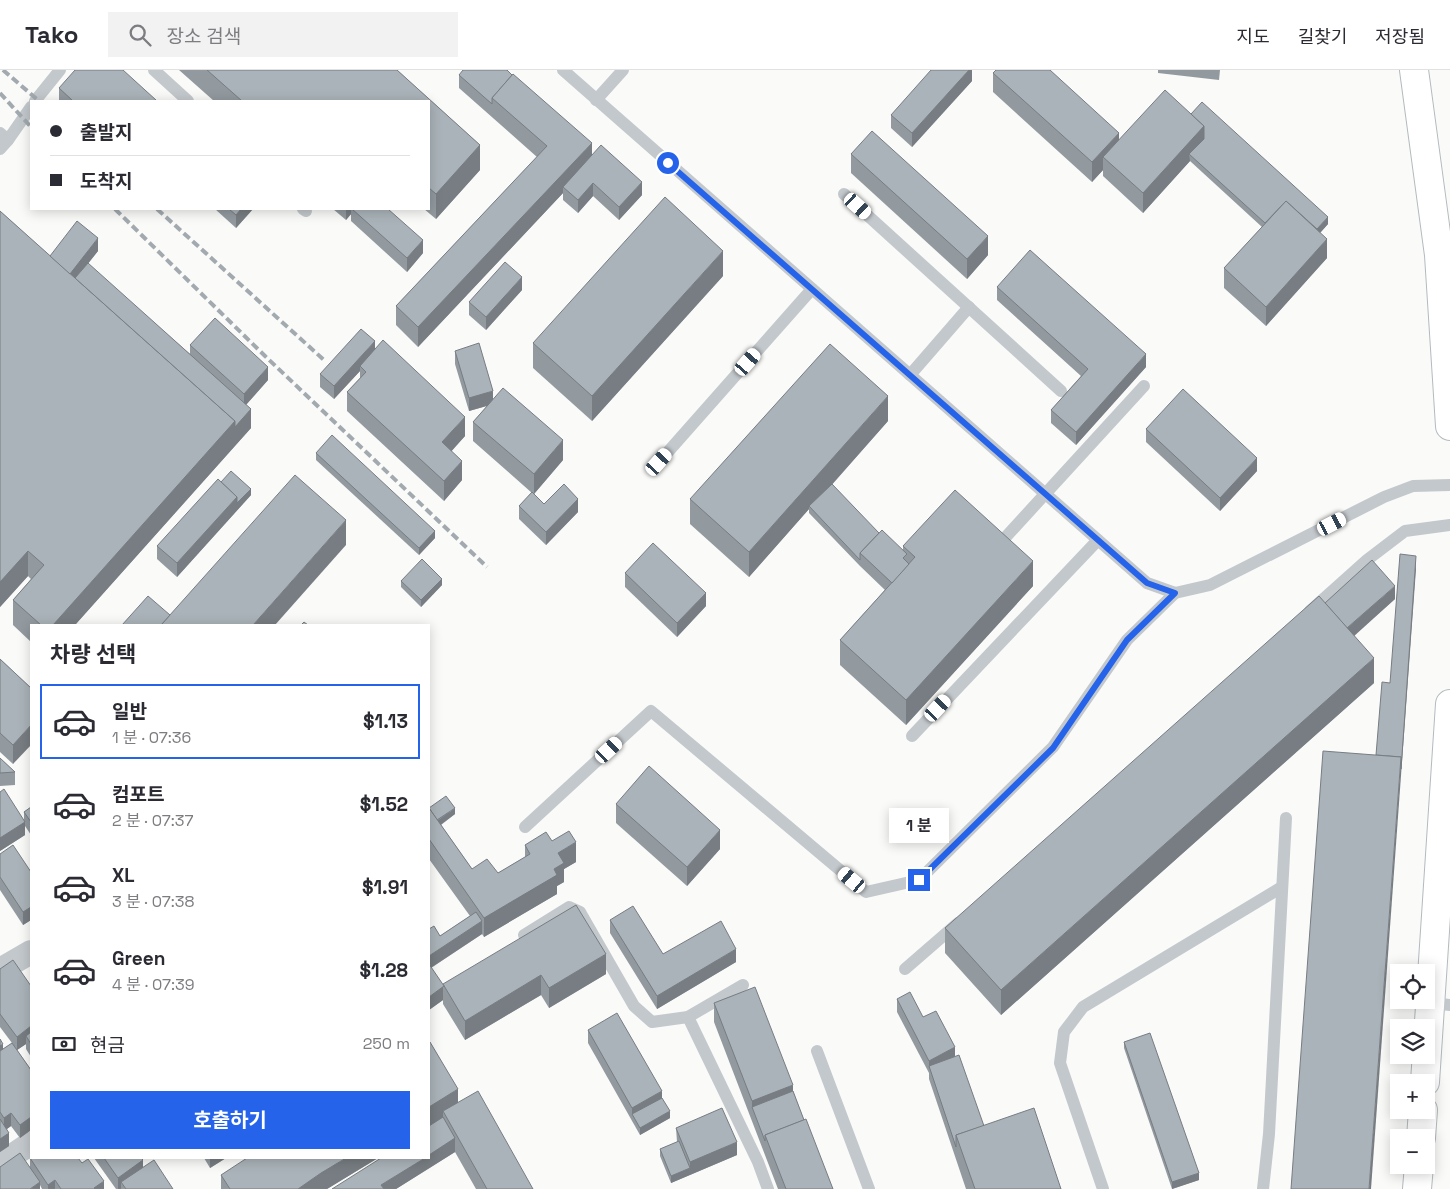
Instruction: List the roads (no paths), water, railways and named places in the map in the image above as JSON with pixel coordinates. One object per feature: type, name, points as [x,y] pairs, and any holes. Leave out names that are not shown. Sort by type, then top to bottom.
[{"type":"main road","points":[[1414,70],[1445,254],[1450,426]]},
{"type":"main road","points":[[1427,1074],[1441,1004],[1450,704]]},
{"type":"main road","points":[[1417,1189],[1418,1174]]},
{"type":"street","points":[[0,970],[30,953]]},
{"type":"street","points":[[0,1164],[30,1144]]},
{"type":"lane","points":[[36,100],[60,70]]},
{"type":"lane","points":[[154,70],[187,100]]},
{"type":"lane","points":[[563,70],[1147,583],[1175,593]]},
{"type":"lane","points":[[596,100],[624,70]]},
{"type":"lane","points":[[3,140],[30,108]]},
{"type":"lane","points":[[844,194],[1061,391]]},
{"type":"lane","points":[[659,462],[812,289]]},
{"type":"lane","points":[[910,375],[969,308]]},
{"type":"lane","points":[[1003,540],[1144,386]]},
{"type":"lane","points":[[525,827],[652,711],[866,892],[919,880],[1053,748],[1127,640],[1175,593],[1210,585],[1413,486],[1450,485]]},
{"type":"lane","points":[[1301,619],[1367,560],[1405,531],[1450,525]]},
{"type":"lane","points":[[912,736],[1098,540]]},
{"type":"lane","points":[[1263,1189],[1269,1134],[1286,818]]},
{"type":"lane","points":[[1103,1189],[1060,1063],[1064,1032],[1083,1007],[1282,887]]},
{"type":"lane","points":[[524,935],[569,907],[580,912],[634,1006],[652,1022],[688,1017],[743,986]]},
{"type":"lane","points":[[905,969],[970,913]]},
{"type":"lane","points":[[688,1017],[758,1162],[768,1189]]},
{"type":"lane","points":[[817,1051],[869,1189]]},
{"type":"railway","points":[[3,70],[38,100]]},
{"type":"railway","points":[[0,93],[30,126]]},
{"type":"railway","points":[[116,210],[265,356],[487,567]]},
{"type":"railway","points":[[158,210],[324,360]]}]
